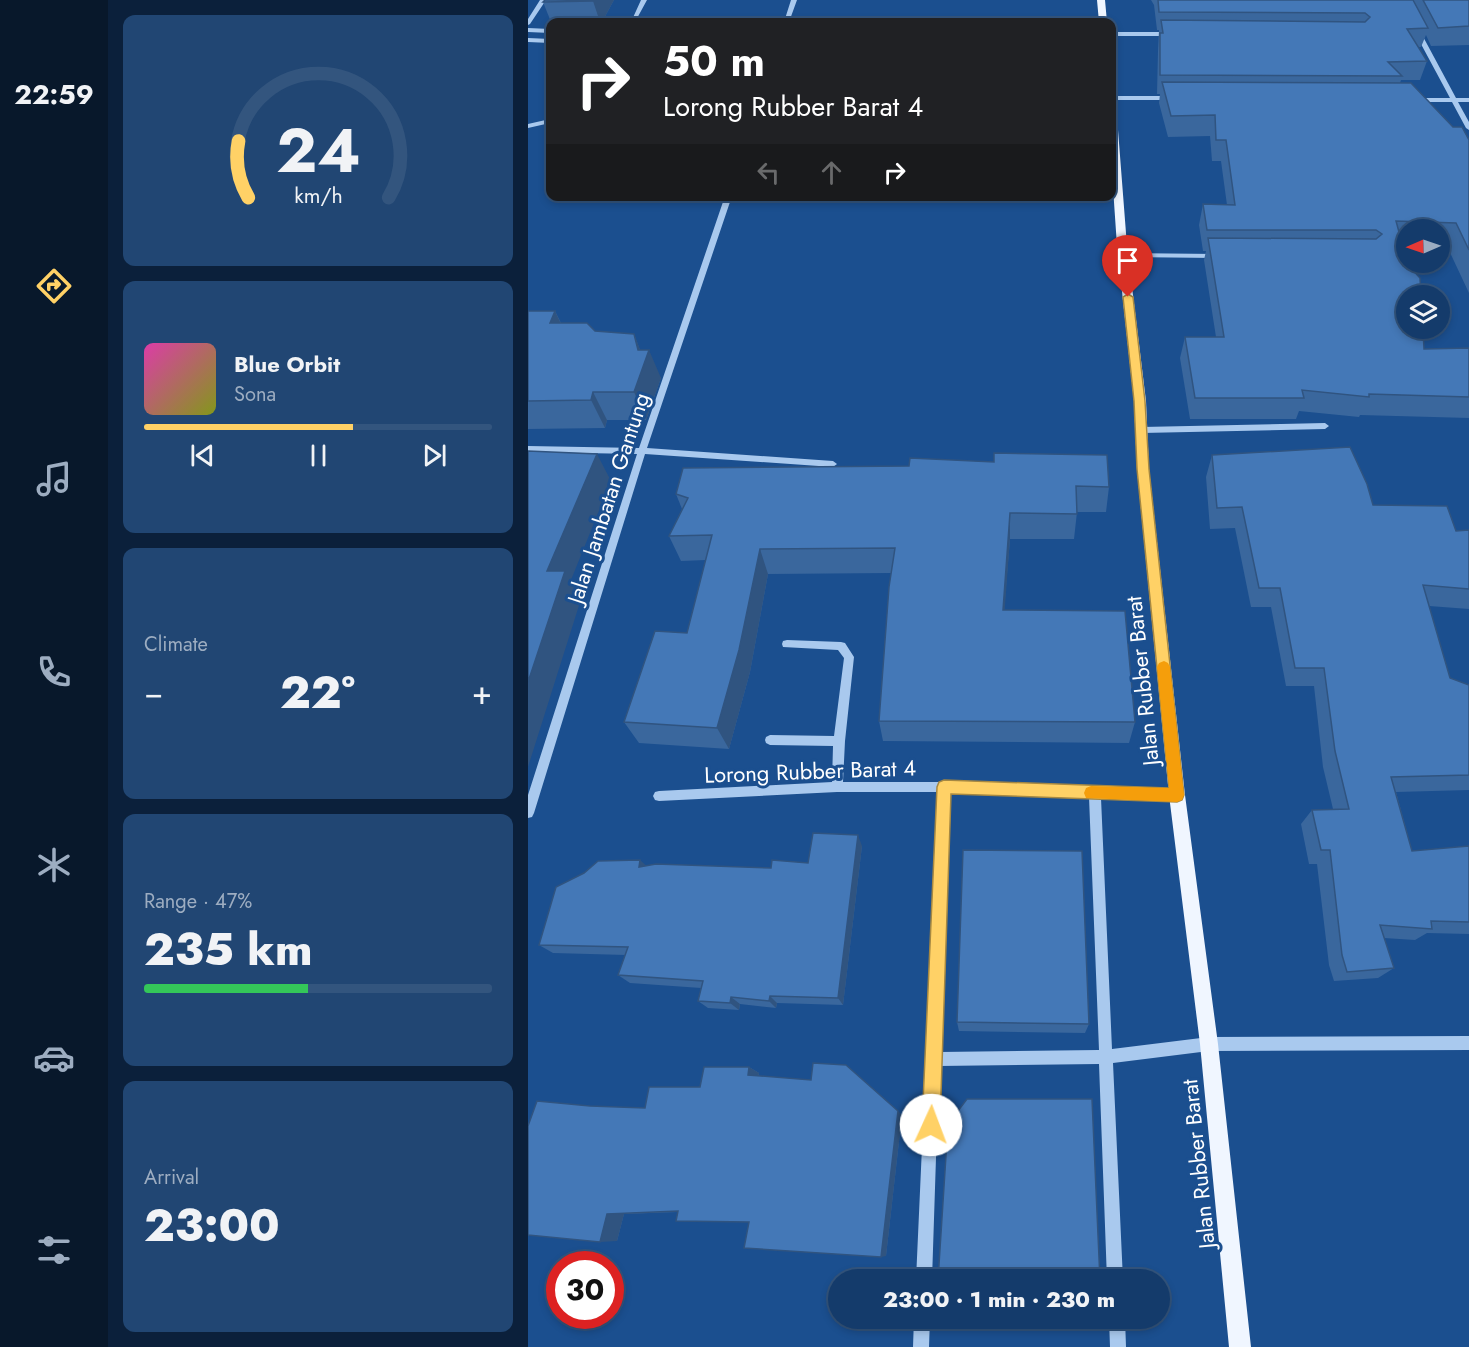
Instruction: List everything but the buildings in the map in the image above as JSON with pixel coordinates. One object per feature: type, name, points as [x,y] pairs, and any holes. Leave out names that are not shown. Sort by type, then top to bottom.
[{"type":"main road","points":[[1101,0],[1103,18]]},
{"type":"main road","name":"Jalan Rubber Barat","points":[[1116,163],[1142,429],[1143,469],[1177,795],[1209,1044],[1240,1347]]},
{"type":"street","points":[[528,23],[543,0]]},
{"type":"street","points":[[635,18],[644,0]]},
{"type":"street","points":[[787,18],[794,0]]},
{"type":"street","points":[[1412,21],[1469,128]]},
{"type":"street","points":[[528,30],[546,31]]},
{"type":"street","points":[[1116,34],[1182,34]]},
{"type":"street","points":[[528,40],[546,41]]},
{"type":"street","points":[[1116,98],[1182,98]]},
{"type":"street","points":[[1407,100],[1469,100]]},
{"type":"street","points":[[528,126],[546,122]]},
{"type":"street","name":"Jalan Jambatan Gantung","points":[[528,813],[642,451],[727,201]]},
{"type":"street","points":[[1124,255],[1228,256]]},
{"type":"street","points":[[1142,429],[1325,426]]},
{"type":"street","points":[[528,449],[642,451],[833,464]]},
{"type":"street","points":[[787,644],[841,646],[849,657],[839,741],[837,787]]},
{"type":"street","points":[[770,740],[839,741]]},
{"type":"street","name":"Lorong Rubber Barat 4","points":[[659,796],[837,787],[944,787],[1177,795]]},
{"type":"street","points":[[924,1269],[944,787]]},
{"type":"street","points":[[1095,793],[1115,1269]]},
{"type":"street","points":[[934,1059],[1105,1057],[1209,1044],[1469,1043]]},
{"type":"street","points":[[921,1347],[922,1329]]},
{"type":"street","points":[[1117,1329],[1118,1347]]},
{"type":"slow traffic","points":[[1091,793],[1177,795],[1164,667]]},
{"type":"route","points":[[931,1125],[944,787],[1177,795],[1143,469],[1140,401],[1128,297]]}]
